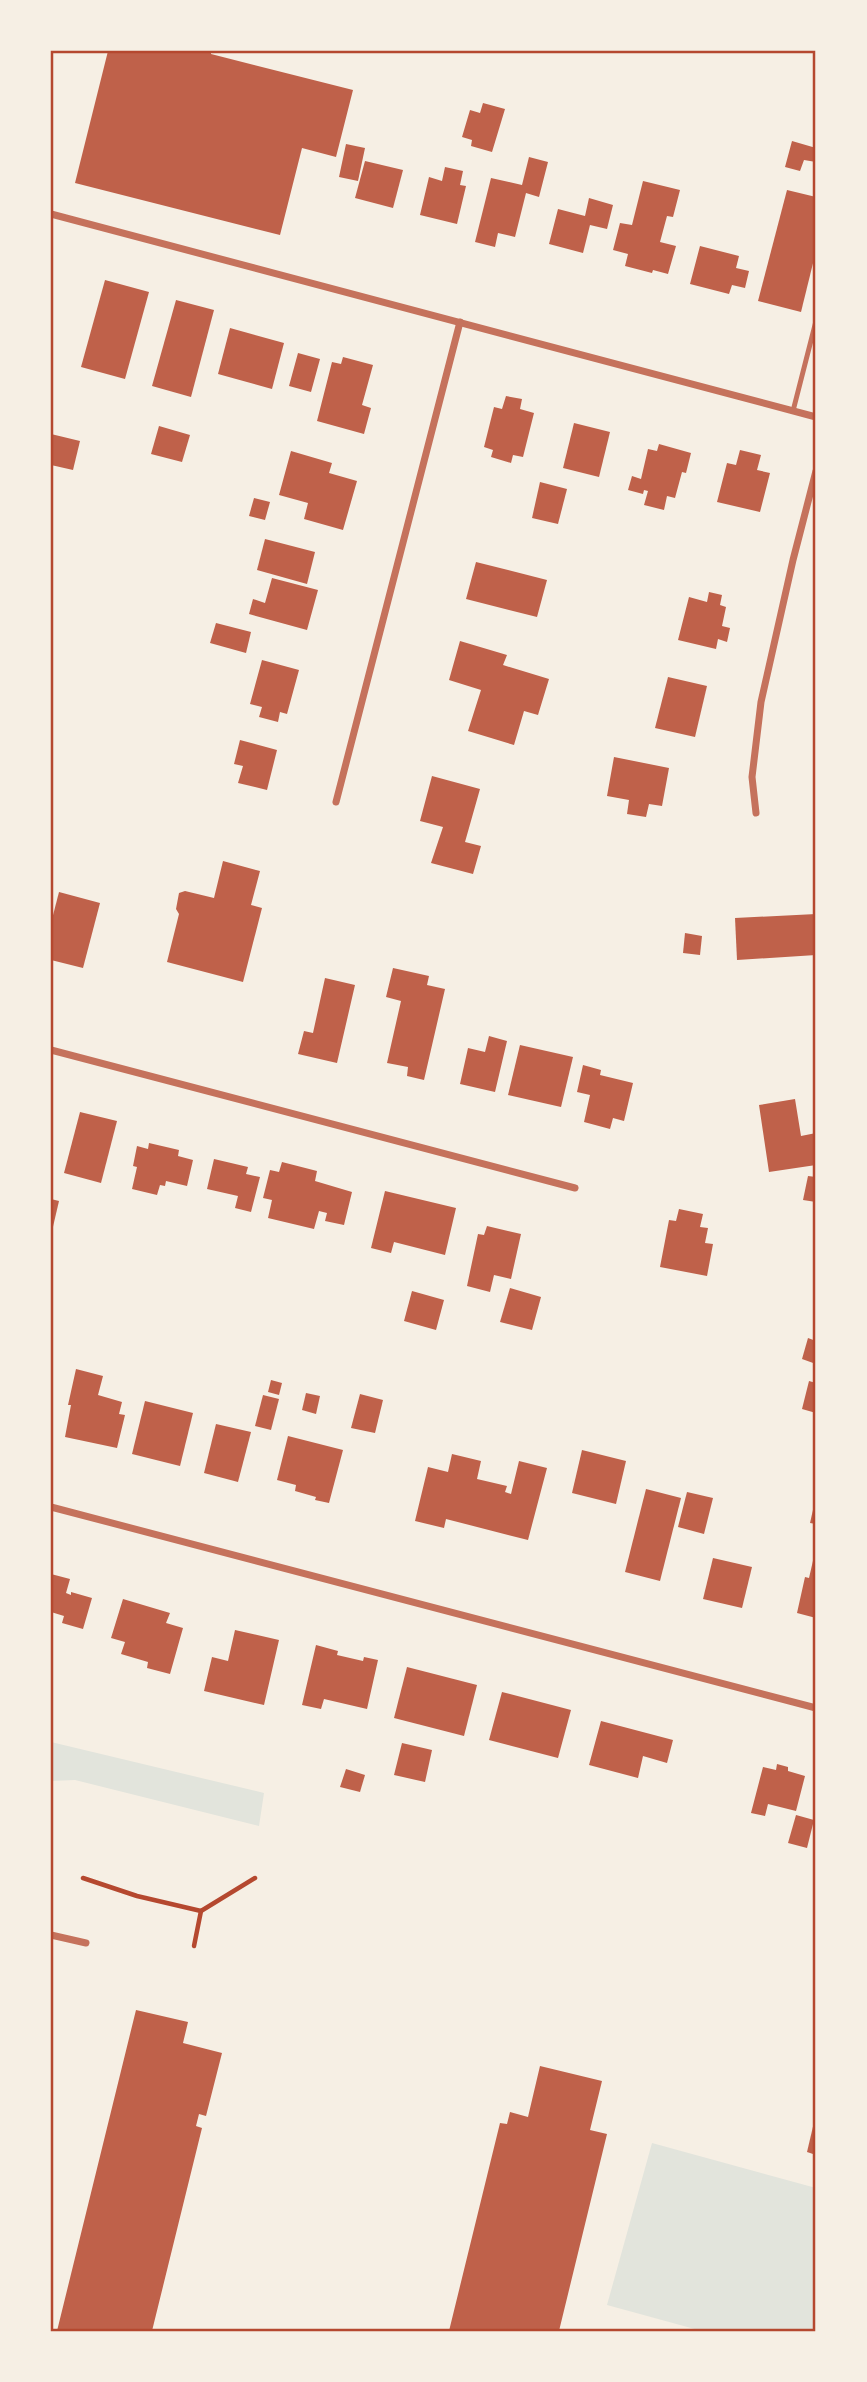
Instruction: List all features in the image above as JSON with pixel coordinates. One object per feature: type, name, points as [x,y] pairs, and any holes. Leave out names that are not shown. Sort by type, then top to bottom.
[{"type":"street","points":[[51,214],[816,417]]},
{"type":"street","points":[[336,802],[460,322]]},
{"type":"street","points":[[756,813],[752,776],[761,702],[816,471]]},
{"type":"street","points":[[51,1050],[575,1188]]},
{"type":"street","points":[[51,1507],[816,1708]]},
{"type":"street","points":[[51,1935],[86,1943]]},
{"type":"lane","points":[[793,411],[816,321]]},
{"type":"path","points":[[83,1878],[137,1896],[201,1910],[255,1878]]},
{"type":"path","points":[[194,1946],[201,1910]]},
{"type":"shaded area","points":[[51,1742],[264,1793],[259,1826],[75,1780],[51,1781]]},
{"type":"shaded area","points":[[652,2143],[816,2188],[816,2331],[702,2331],[607,2305]]},
{"type":"building","points":[[108,51],[211,51],[211,54],[353,90],[336,157],[302,148],[280,235],[75,183]]},
{"type":"building","points":[[483,103],[505,109],[492,152],[471,146],[472,140],[462,137],[470,110],[480,113]]},
{"type":"building","points":[[792,141],[816,148],[816,162],[804,160],[800,171],[785,167]]},
{"type":"building","points":[[346,144],[365,148],[358,181],[339,177]]},
{"type":"building","points":[[529,157],[548,162],[539,197],[526,193],[515,237],[498,233],[495,247],[475,242],[491,178],[522,185]]},
{"type":"building","points":[[365,161],[403,170],[393,208],[355,198]]},
{"type":"building","points":[[445,167],[463,171],[460,185],[466,186],[457,224],[420,215],[429,177],[442,181]]},
{"type":"building","points":[[643,181],[680,190],[673,217],[667,216],[660,242],[676,246],[668,274],[625,266],[628,254],[613,250],[620,223],[632,225]]},
{"type":"building","points":[[787,190],[816,197],[816,251],[801,312],[758,301]]},
{"type":"building","points":[[589,198],[613,205],[607,229],[590,225],[583,253],[549,244],[558,209],[585,216]]},
{"type":"building","points":[[700,246],[739,256],[736,268],[749,271],[745,288],[732,285],[729,294],[690,284]]},
{"type":"building","points":[[105,280],[149,292],[125,379],[81,367]]},
{"type":"building","points":[[176,300],[214,310],[191,397],[152,386]]},
{"type":"building","points":[[230,328],[284,343],[272,389],[218,374]]},
{"type":"building","points":[[298,353],[320,359],[311,392],[289,386]]},
{"type":"building","points":[[343,357],[373,365],[362,405],[371,408],[364,434],[317,421],[332,362],[341,364]]},
{"type":"building","points":[[506,396],[522,399],[520,409],[534,413],[523,457],[513,455],[511,463],[491,457],[493,450],[484,447],[494,407],[502,409]]},
{"type":"building","points":[[574,423],[610,432],[599,477],[563,468]]},
{"type":"building","points":[[159,426],[190,435],[182,462],[151,454]]},
{"type":"building","points":[[51,434],[80,441],[73,470],[51,465]]},
{"type":"building","points":[[659,444],[691,453],[686,473],[682,472],[675,498],[667,496],[664,510],[644,505],[648,491],[644,490],[643,494],[628,490],[632,476],[641,479],[648,449],[657,451]]},
{"type":"building","points":[[740,450],[761,455],[757,470],[770,473],[760,512],[717,502],[727,463],[736,465]]},
{"type":"building","points":[[291,451],[332,463],[329,473],[357,481],[343,530],[304,519],[308,503],[279,495]]},
{"type":"building","points":[[540,482],[567,489],[558,524],[532,518]]},
{"type":"building","points":[[254,498],[270,502],[265,520],[249,516]]},
{"type":"building","points":[[265,539],[315,552],[307,584],[257,570]]},
{"type":"building","points":[[476,562],[547,580],[537,617],[466,599]]},
{"type":"building","points":[[272,578],[318,590],[307,630],[249,614],[253,599],[265,603]]},
{"type":"building","points":[[709,592],[722,595],[720,605],[726,607],[722,626],[730,628],[727,642],[718,639],[716,649],[678,640],[689,597],[707,602]]},
{"type":"building","points":[[216,623],[251,632],[246,653],[210,643]]},
{"type":"building","points":[[460,641],[507,655],[503,665],[549,679],[538,715],[524,711],[514,745],[468,731],[481,690],[449,680]]},
{"type":"building","points":[[262,660],[299,670],[287,714],[280,712],[278,722],[259,717],[262,707],[250,704]]},
{"type":"building","points":[[668,677],[707,686],[695,737],[655,728]]},
{"type":"building","points":[[240,740],[277,750],[267,790],[238,783],[243,766],[234,764]]},
{"type":"building","points":[[614,757],[669,768],[662,806],[649,804],[646,817],[627,814],[629,800],[607,796]]},
{"type":"building","points":[[432,776],[480,789],[465,842],[481,846],[473,874],[431,863],[443,827],[420,821]]},
{"type":"building","points":[[223,861],[260,871],[251,905],[262,908],[243,982],[167,962],[179,914],[176,909],[179,893],[185,891],[214,898]]},
{"type":"building","points":[[59,892],[100,903],[83,968],[51,960],[51,923]]},
{"type":"building","points":[[816,914],[816,955],[737,960],[735,918]]},
{"type":"building","points":[[685,933],[702,936],[700,955],[683,953]]},
{"type":"building","points":[[393,968],[429,976],[427,985],[445,989],[424,1080],[407,1076],[408,1067],[387,1063],[401,1001],[386,997]]},
{"type":"building","points":[[325,978],[355,985],[337,1063],[298,1054],[304,1031],[313,1033]]},
{"type":"building","points":[[489,1036],[507,1041],[495,1092],[460,1084],[468,1048],[485,1052]]},
{"type":"building","points":[[520,1045],[573,1057],[561,1107],[508,1095]]},
{"type":"building","points":[[583,1065],[601,1070],[600,1075],[633,1083],[624,1121],[613,1118],[610,1129],[584,1122],[590,1095],[577,1092]]},
{"type":"building","points":[[795,1099],[801,1136],[816,1133],[816,1165],[769,1172],[759,1105]]},
{"type":"building","points":[[80,1112],[117,1121],[101,1183],[64,1173]]},
{"type":"building","points":[[149,1143],[179,1150],[178,1156],[193,1160],[187,1186],[166,1181],[165,1186],[160,1185],[157,1195],[132,1189],[137,1167],[133,1166],[137,1146],[148,1149]]},
{"type":"building","points":[[214,1159],[248,1167],[246,1174],[260,1177],[251,1212],[235,1208],[238,1196],[207,1189]]},
{"type":"building","points":[[282,1162],[317,1171],[315,1181],[352,1192],[344,1225],[325,1221],[327,1213],[319,1211],[314,1229],[268,1218],[272,1200],[263,1198],[270,1170],[279,1172]]},
{"type":"building","points":[[808,1176],[816,1177],[816,1202],[803,1200]]},
{"type":"building","points":[[385,1191],[456,1208],[445,1255],[394,1242],[391,1253],[371,1248]]},
{"type":"building","points":[[51,1199],[59,1201],[52,1231],[51,1231]]},
{"type":"building","points":[[679,1209],[703,1214],[700,1227],[708,1228],[705,1243],[713,1244],[707,1276],[660,1267],[669,1220],[676,1221]]},
{"type":"building","points":[[487,1226],[521,1234],[511,1279],[494,1275],[490,1292],[467,1286],[478,1234],[484,1235]]},
{"type":"building","points":[[510,1288],[541,1297],[532,1330],[500,1322]]},
{"type":"building","points":[[412,1291],[444,1300],[436,1330],[404,1321]]},
{"type":"building","points":[[808,1338],[816,1341],[816,1364],[802,1359]]},
{"type":"building","points":[[76,1369],[103,1376],[98,1395],[122,1402],[119,1414],[125,1415],[117,1448],[65,1437],[71,1405],[68,1405]]},
{"type":"building","points":[[271,1380],[282,1383],[279,1395],[268,1392]]},
{"type":"building","points":[[809,1381],[816,1383],[816,1413],[802,1409]]},
{"type":"building","points":[[306,1393],[320,1396],[316,1414],[302,1410]]},
{"type":"building","points":[[360,1394],[383,1400],[375,1433],[351,1428]]},
{"type":"building","points":[[263,1395],[279,1399],[271,1430],[255,1426]]},
{"type":"building","points":[[145,1401],[193,1413],[180,1466],[132,1454]]},
{"type":"building","points":[[216,1424],[251,1432],[238,1482],[204,1473]]},
{"type":"building","points":[[288,1436],[343,1450],[329,1503],[295,1491],[296,1485],[277,1480]]},
{"type":"building","points":[[582,1450],[626,1461],[616,1504],[572,1493]]},
{"type":"building","points":[[452,1454],[481,1461],[477,1479],[507,1486],[505,1492],[511,1494],[519,1461],[547,1468],[528,1540],[446,1519],[444,1528],[415,1521],[428,1467],[448,1472]]},
{"type":"building","points":[[646,1489],[681,1498],[660,1581],[625,1572]]},
{"type":"building","points":[[687,1492],[713,1498],[704,1534],[678,1527]]},
{"type":"building","points":[[816,1501],[816,1524],[810,1523]]},
{"type":"building","points":[[815,1552],[816,1618],[797,1613],[805,1577],[809,1578]]},
{"type":"building","points":[[713,1558],[752,1567],[742,1608],[703,1599]]},
{"type":"building","points":[[51,1574],[70,1579],[66,1593],[92,1598],[83,1629],[62,1623],[64,1616],[51,1612]]},
{"type":"building","points":[[123,1599],[170,1613],[166,1623],[183,1628],[170,1674],[147,1668],[148,1662],[121,1654],[125,1642],[111,1638]]},
{"type":"building","points":[[235,1630],[279,1640],[264,1705],[204,1691],[212,1657],[228,1661]]},
{"type":"building","points":[[316,1645],[338,1651],[337,1655],[363,1661],[364,1657],[378,1660],[367,1709],[324,1699],[321,1709],[302,1705]]},
{"type":"building","points":[[407,1667],[477,1685],[464,1736],[394,1718]]},
{"type":"building","points":[[502,1692],[571,1710],[558,1758],[489,1740]]},
{"type":"building","points":[[601,1721],[673,1740],[667,1763],[643,1756],[638,1778],[589,1765]]},
{"type":"building","points":[[402,1743],[432,1750],[425,1782],[394,1775]]},
{"type":"building","points":[[777,1764],[788,1767],[788,1771],[805,1776],[796,1811],[768,1804],[765,1816],[751,1813],[763,1767],[776,1770]]},
{"type":"building","points":[[346,1769],[365,1775],[360,1792],[340,1787]]},
{"type":"building","points":[[796,1815],[814,1820],[807,1848],[788,1843]]},
{"type":"building","points":[[136,2010],[188,2022],[183,2043],[222,2053],[206,2116],[199,2114],[196,2126],[202,2128],[152,2331],[57,2331]]},
{"type":"building","points":[[540,2066],[602,2081],[590,2130],[607,2134],[559,2331],[449,2331],[500,2123],[507,2124],[510,2112],[528,2117]]},
{"type":"building","points":[[816,2119],[816,2155],[807,2152]]}]
